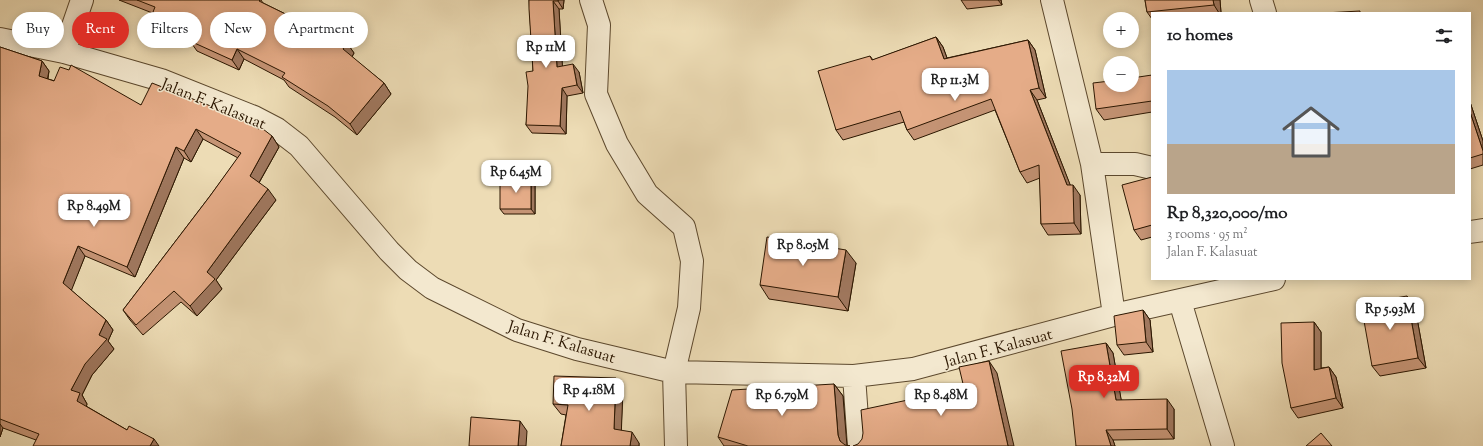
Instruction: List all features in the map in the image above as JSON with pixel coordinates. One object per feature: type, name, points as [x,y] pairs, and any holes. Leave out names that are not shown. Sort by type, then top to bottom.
[{"type":"street","points":[[64,52],[82,0]]},
{"type":"street","points":[[591,0],[599,25],[596,94],[617,144],[647,194],[684,227],[692,261],[689,308],[674,372],[676,446]]},
{"type":"street","points":[[1052,0],[1092,164],[1114,315]]},
{"type":"street","points":[[1261,0],[1265,12]]},
{"type":"street","name":"Jalan F. Kalasuat","points":[[0,39],[64,52],[161,80],[254,117],[277,129],[299,146],[389,251],[408,270],[432,288],[517,330],[577,348],[674,372],[854,376],[913,369],[1114,315],[1180,301],[1206,286],[1264,280]]},
{"type":"street","points":[[1092,164],[1135,164],[1151,168]]},
{"type":"street","points":[[1471,232],[1483,230]]},
{"type":"street","points":[[1180,301],[1223,446]]},
{"type":"street","points":[[854,376],[858,446]]},
{"type":"building","points":[[137,0],[260,0],[259,1],[281,12],[274,12],[274,48],[344,48],[384,83],[350,124],[328,106],[282,77],[285,73],[237,49],[232,60],[202,46],[202,12],[153,12],[155,7]]},
{"type":"building","points":[[529,0],[558,0],[553,1],[557,67],[573,64],[577,85],[562,88],[560,126],[526,125],[528,86],[526,72],[533,71]]},
{"type":"building","points":[[1145,0],[1213,0],[1214,5],[1147,12]]},
{"type":"building","points":[[936,37],[944,59],[1028,40],[1039,88],[1030,90],[1067,185],[1073,185],[1074,223],[1041,224],[1039,165],[1020,172],[991,99],[907,130],[900,111],[836,130],[818,71],[870,56],[872,60]]},
{"type":"building","points":[[0,47],[42,61],[39,76],[54,81],[60,67],[69,70],[71,65],[141,105],[152,83],[231,114],[259,129],[263,129],[272,136],[250,176],[268,189],[207,272],[215,279],[190,306],[174,291],[136,325],[123,310],[241,153],[196,129],[184,151],[176,147],[127,267],[78,246],[63,283],[106,320],[99,335],[107,339],[85,364],[71,390],[80,393],[77,401],[127,430],[129,426],[154,439],[150,446],[33,446],[39,434],[0,419]]},
{"type":"building","points":[[1151,75],[1151,101],[1096,109],[1093,83],[1103,82],[1103,92],[1139,92],[1139,77]]},
{"type":"building","points":[[1471,115],[1483,151],[1483,154],[1471,158]]},
{"type":"building","points":[[1151,177],[1151,225],[1134,230],[1122,185]]},
{"type":"building","points":[[500,180],[531,180],[531,209],[500,209]]},
{"type":"building","points":[[767,237],[846,250],[838,297],[760,285]]},
{"type":"building","points":[[1407,296],[1418,358],[1372,366],[1361,304]]},
{"type":"building","points":[[1143,310],[1146,342],[1117,345],[1114,316]]},
{"type":"building","points":[[1314,322],[1314,370],[1329,367],[1336,398],[1291,408],[1282,363],[1281,323]]},
{"type":"building","points":[[1106,343],[1116,400],[1167,399],[1167,429],[1106,430],[1111,446],[1076,446],[1072,409],[1061,351]]},
{"type":"building","points":[[989,361],[1008,446],[853,446],[858,444],[862,439],[863,433],[861,410],[964,388],[959,367]]},
{"type":"building","points":[[554,376],[616,378],[614,429],[632,432],[630,446],[561,446],[568,405],[553,404]]},
{"type":"building","points":[[834,384],[838,435],[840,441],[845,445],[850,446],[748,446],[718,437],[732,390]]},
{"type":"building","points":[[471,417],[520,421],[518,446],[469,446]]},
{"type":"building","points":[[1321,433],[1332,446],[1306,446]]}]
